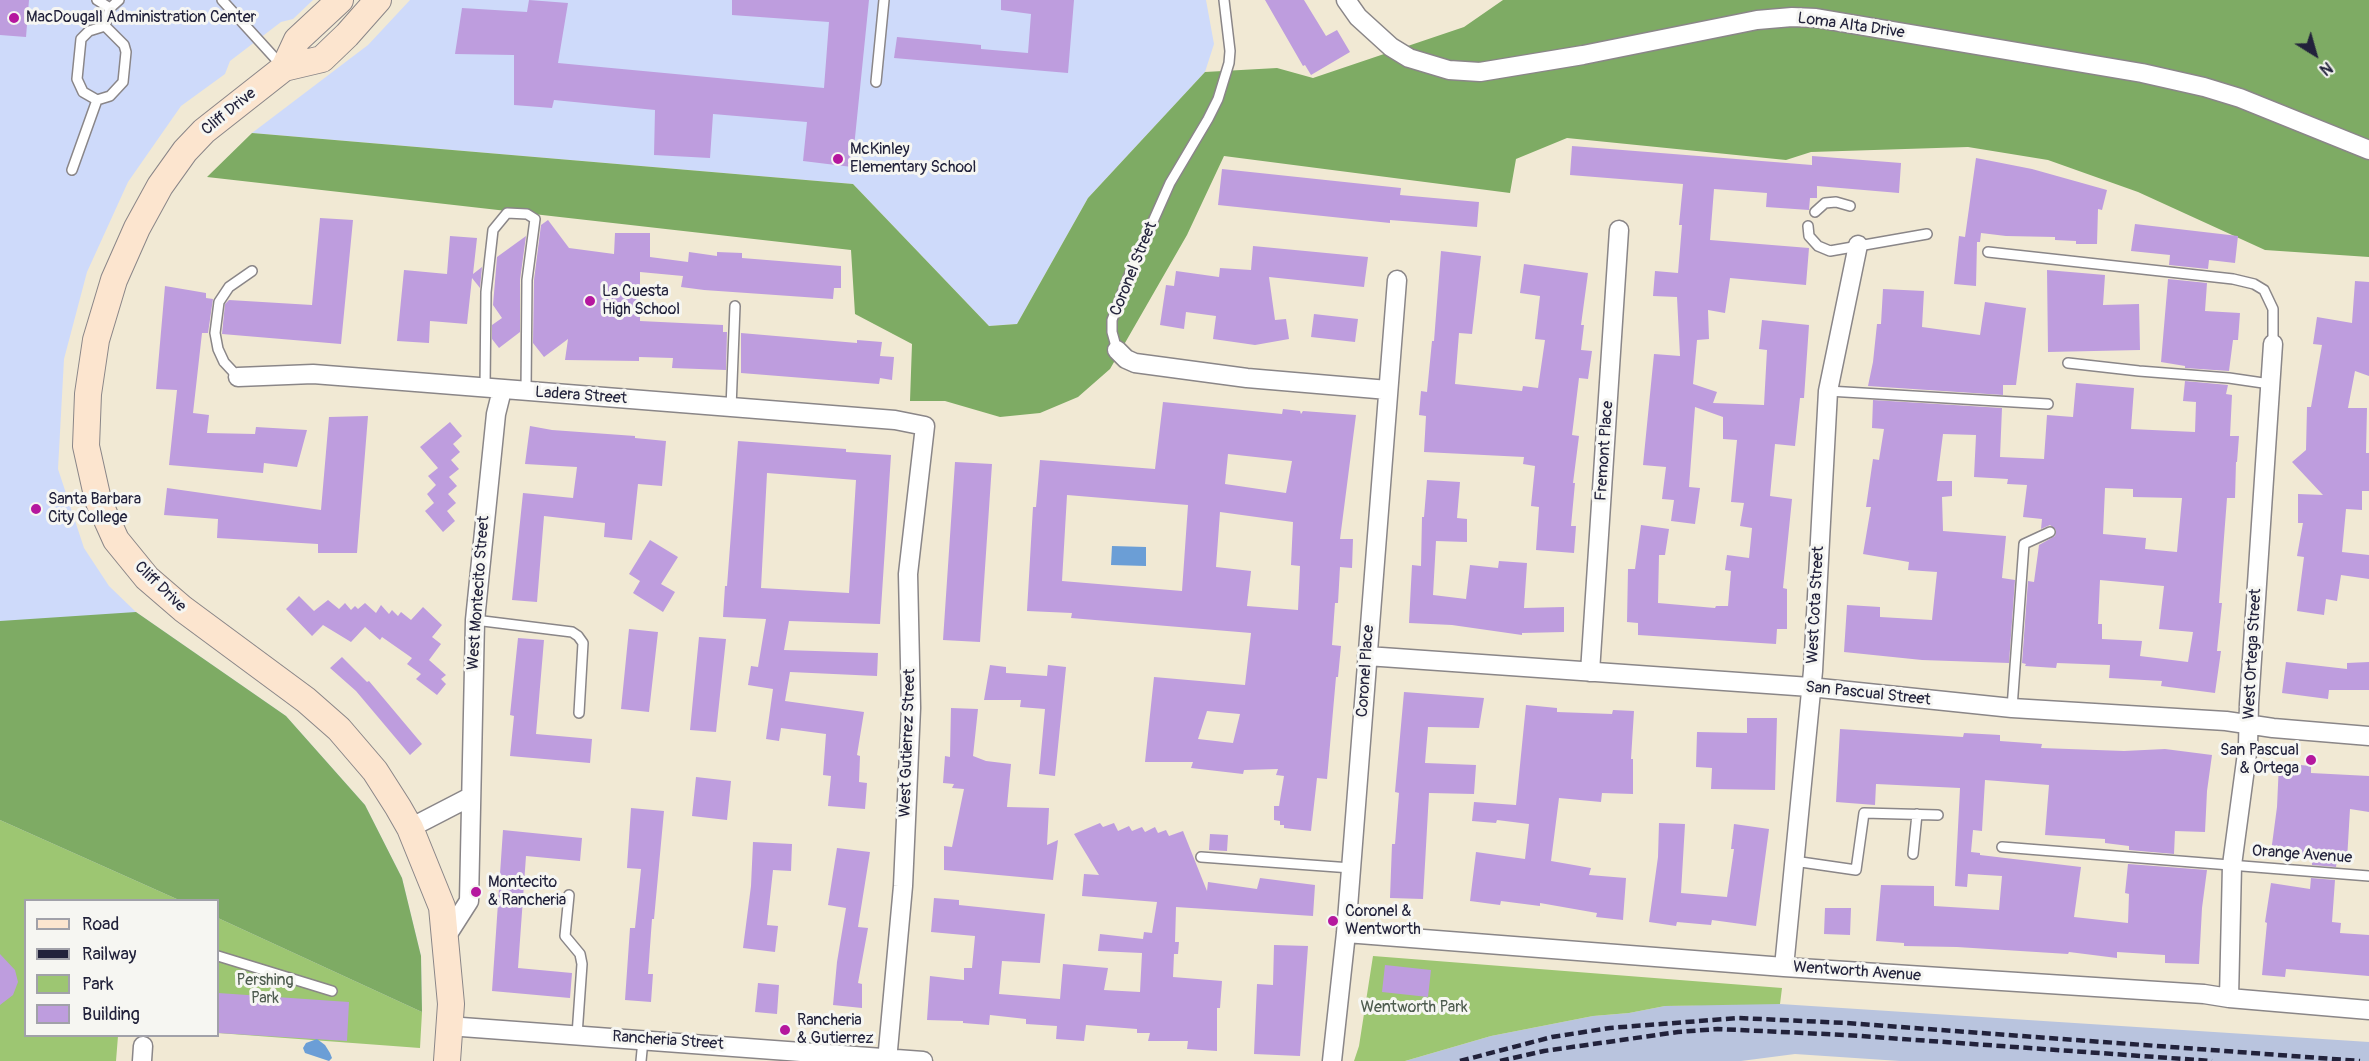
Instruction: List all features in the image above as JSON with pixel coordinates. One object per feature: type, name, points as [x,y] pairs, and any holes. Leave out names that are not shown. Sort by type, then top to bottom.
[{"type":"main road","name":"Cliff Drive","points":[[284,68],[297,40],[340,0]]},
{"type":"main road","name":"Cliff Drive","points":[[378,0],[322,59],[284,68],[204,131],[185,151],[160,186],[137,228],[114,280],[96,340],[88,394],[86,446],[98,500],[116,540],[147,578],[183,609],[306,700],[339,729],[375,771],[410,828],[442,907],[446,937]]},
{"type":"main road","points":[[446,937],[451,1004],[447,1061]]},
{"type":"street","name":"Loma Alta Drive","points":[[1346,0],[1358,17],[1391,47],[1409,58],[1449,70],[1480,72],[1583,55],[1757,20],[1792,17],[1816,18],[2142,73],[2204,87],[2262,107],[2369,150]]},
{"type":"street","name":"Fremont Place","points":[[1590,672],[1619,230]]},
{"type":"street","name":"West Cota Street","points":[[1784,967],[1810,687],[1828,392],[1858,246]]},
{"type":"street","name":"Coronel Place","points":[[1332,1061],[1346,933],[1397,280]]},
{"type":"street","name":"West Ortega Street","points":[[2229,998],[2232,865],[2247,755],[2273,344]]},
{"type":"street","name":"Coronel Street","points":[[1117,350],[1126,359],[1135,363],[1247,378],[1388,390]]},
{"type":"street","name":"Ladera Street","points":[[238,377],[313,374],[896,420],[924,426]]},
{"type":"street","name":"West Montecito Street","points":[[446,937],[469,901],[475,620],[496,414],[494,389]]},
{"type":"street","name":"West Gutierrez Street","points":[[887,1060],[903,886],[911,708],[908,574],[924,426]]},
{"type":"street","name":"San Pascual Street","points":[[1367,656],[1810,687],[2012,708],[2226,721],[2369,736]]},
{"type":"street","points":[[410,828],[470,797]]},
{"type":"street","name":"Wentworth Avenue","points":[[1346,933],[1784,967],[2204,994],[2369,1010]]},
{"type":"street","name":"Rancheria Street","points":[[448,1026],[923,1061]]},
{"type":"lane","points":[[97,0],[110,8]]},
{"type":"lane","points":[[105,26],[110,8],[119,0]]},
{"type":"lane","points":[[222,0],[284,68]]},
{"type":"lane","points":[[876,82],[885,0]]},
{"type":"lane","name":"Coronel Street","points":[[1117,350],[1112,332],[1112,320],[1130,273],[1170,183],[1208,119],[1229,63],[1230,51],[1224,0]]},
{"type":"lane","points":[[105,26],[124,45],[126,52],[123,82],[110,96],[97,99],[83,92],[76,79],[81,39],[89,31],[105,26]]},
{"type":"lane","points":[[72,170],[97,99]]},
{"type":"lane","points":[[1815,212],[1825,204],[1836,201],[1850,206]]},
{"type":"lane","points":[[494,389],[486,292],[493,230],[507,213],[527,214],[535,219],[527,280],[526,392]]},
{"type":"lane","points":[[1808,226],[1809,236],[1813,241],[1830,251],[1927,234]]},
{"type":"lane","points":[[1988,252],[2233,279],[2254,284],[2264,290],[2272,309],[2273,344]]},
{"type":"lane","points":[[238,377],[224,362],[218,349],[215,333],[219,302],[229,287],[252,270]]},
{"type":"lane","points":[[731,408],[735,306]]},
{"type":"lane","points":[[2068,363],[2270,384]]},
{"type":"lane","points":[[1828,392],[2048,404]]},
{"type":"lane","points":[[2012,708],[2025,544],[2050,532]]},
{"type":"lane","points":[[475,620],[572,632],[578,636],[583,643],[579,713]]},
{"type":"lane","points":[[1794,861],[1856,870],[1864,813],[1938,815]]},
{"type":"lane","points":[[1913,854],[1917,814]]},
{"type":"lane","name":"Orange Avenue","points":[[2002,847],[2369,876]]},
{"type":"lane","points":[[1201,858],[1351,868]]},
{"type":"lane","points":[[569,895],[566,936],[580,954],[582,964],[576,1035]]},
{"type":"lane","points":[[219,956],[332,991]]},
{"type":"lane","points":[[641,1061],[643,1040]]},
{"type":"shaded area","name":"Santa Barbara City College","points":[[0,0],[313,0],[293,19],[281,22],[230,61],[225,74],[181,106],[128,182],[87,272],[64,359],[58,469],[84,548],[109,586],[136,612],[286,716],[365,805],[402,878],[421,956],[422,1012],[219,918],[219,899],[177,899],[0,820]]},
{"type":"shaded area","name":"McKinley Elementary School","points":[[410,0],[1206,0],[1214,44],[1205,72],[1088,198],[1017,324],[989,326],[853,184],[252,133],[368,45]]},
{"type":"shaded area","points":[[1780,1004],[2369,1042],[2369,1061],[1900,1061],[1795,1054],[1741,1061],[1405,1061],[1491,1036],[1593,1016],[1629,1013],[1665,1006]]},
{"type":"green space","points":[[1503,0],[2369,0],[2369,257],[2265,250],[2138,192],[2048,160],[1968,147],[1811,152],[1786,160],[1567,138],[1516,159],[1510,193],[1224,156],[1187,235],[1110,369],[1078,397],[1040,413],[1000,417],[945,401],[910,401],[912,344],[855,314],[851,250],[207,177],[252,133],[853,184],[989,326],[1017,324],[1088,198],[1205,72],[1277,68],[1313,78],[1464,27]]},
{"type":"green space","points":[[136,612],[286,716],[365,805],[402,878],[421,956],[422,1012],[219,918],[219,899],[177,899],[0,820],[0,621]]},
{"type":"green space","points":[[0,820],[177,899],[24,899],[24,1037],[118,1037],[116,1061],[0,1061]]},
{"type":"green space","name":"Pershing Park","points":[[219,918],[422,1012],[420,1048],[219,1033]]},
{"type":"green space","name":"Wentworth Park","points":[[1373,956],[1782,988],[1780,1004],[1665,1006],[1629,1013],[1593,1016],[1491,1036],[1405,1061],[1354,1061],[1359,1046]]},
{"type":"water","points":[[1112,546],[1146,547],[1146,566],[1111,565]]},
{"type":"water","points":[[317,1039],[330,1053],[332,1058],[329,1061],[305,1053],[303,1048],[306,1043]]},
{"type":"building","name":"MacDougall Administration Center","points":[[0,0],[29,0],[26,37],[0,35]]},
{"type":"building","points":[[529,0],[568,3],[558,63],[824,88],[829,22],[732,15],[732,0],[869,0],[852,167],[803,161],[807,122],[713,114],[710,158],[654,155],[655,110],[554,100],[552,108],[514,105],[514,55],[455,54],[462,8],[527,12]]},
{"type":"building","points":[[1001,0],[1074,0],[1068,73],[894,58],[897,37],[981,45],[981,49],[1028,53],[1031,14],[1001,10]]},
{"type":"building","points":[[1265,0],[1304,0],[1326,36],[1337,30],[1350,52],[1311,75],[1305,65],[1303,66]]},
{"type":"building","points":[[1572,146],[1812,165],[1812,156],[1901,163],[1899,193],[1817,186],[1817,198],[1810,198],[1809,210],[1766,207],[1767,193],[1714,189],[1710,240],[1809,248],[1806,285],[1730,278],[1725,313],[1708,310],[1709,339],[1697,340],[1693,384],[1717,392],[1713,403],[1764,405],[1767,350],[1759,349],[1762,320],[1809,325],[1804,398],[1800,398],[1795,446],[1775,444],[1770,496],[1792,499],[1783,588],[1787,589],[1787,629],[1777,629],[1776,644],[1638,635],[1638,623],[1627,622],[1628,569],[1635,569],[1641,525],[1669,529],[1665,555],[1659,555],[1658,603],[1715,608],[1716,606],[1728,606],[1731,571],[1725,570],[1727,555],[1749,558],[1752,528],[1740,526],[1744,503],[1731,502],[1737,440],[1723,439],[1723,417],[1695,407],[1689,487],[1700,488],[1695,524],[1671,521],[1674,500],[1662,499],[1666,467],[1643,465],[1654,354],[1680,356],[1677,297],[1653,296],[1655,271],[1678,273],[1683,184],[1570,175]]},
{"type":"building","points":[[1976,158],[2032,169],[2107,190],[2102,210],[2098,209],[2097,244],[2076,244],[2076,241],[2055,240],[2055,237],[1981,233],[1980,242],[1977,242],[1976,286],[1954,284],[1959,236],[1965,237]]},
{"type":"building","points":[[1222,169],[1401,188],[1400,195],[1479,202],[1477,227],[1390,220],[1390,223],[1218,205]]},
{"type":"building","points":[[320,218],[353,220],[341,344],[222,334],[225,304],[229,300],[312,305]]},
{"type":"building","points":[[548,220],[569,248],[614,254],[615,233],[650,233],[650,257],[688,262],[689,252],[717,256],[717,252],[742,253],[742,258],[841,266],[841,288],[834,288],[833,299],[704,290],[681,287],[683,276],[640,272],[640,321],[723,325],[723,332],[727,332],[726,370],[672,368],[673,358],[639,357],[639,361],[565,360],[568,339],[544,357],[533,343],[534,280],[541,225]]},
{"type":"building","points":[[2135,224],[2238,236],[2235,263],[2209,260],[2208,269],[2169,265],[2170,255],[2131,251]]},
{"type":"building","points":[[450,236],[477,238],[473,274],[482,267],[480,288],[472,278],[467,324],[430,321],[429,343],[397,341],[404,270],[447,274]]},
{"type":"building","points":[[526,236],[520,280],[520,332],[499,348],[492,339],[492,325],[502,318],[493,305],[497,257]]},
{"type":"building","points":[[1253,246],[1368,257],[1364,287],[1269,277],[1275,320],[1286,319],[1289,339],[1255,345],[1213,339],[1216,316],[1186,312],[1184,329],[1160,325],[1166,285],[1174,286],[1176,271],[1219,277],[1220,268],[1251,270]]},
{"type":"building","points":[[1441,251],[1481,256],[1472,334],[1459,333],[1455,384],[1522,391],[1523,386],[1538,388],[1545,340],[1535,339],[1540,296],[1520,293],[1524,264],[1588,273],[1581,325],[1584,325],[1581,350],[1592,351],[1588,379],[1579,378],[1572,435],[1579,436],[1573,483],[1575,483],[1571,526],[1576,526],[1574,553],[1536,550],[1539,507],[1531,506],[1535,466],[1523,464],[1524,457],[1424,452],[1426,416],[1419,415],[1421,391],[1427,392],[1432,341],[1434,341]]},
{"type":"building","points":[[2047,270],[2105,275],[2103,305],[2139,304],[2140,350],[2048,352]]},
{"type":"building","points":[[2168,279],[2207,283],[2205,311],[2240,313],[2238,340],[2233,340],[2229,371],[2185,368],[2185,366],[2161,362]]},
{"type":"building","points":[[2355,281],[2369,282],[2369,376],[2355,371],[2348,408],[2367,408],[2366,453],[2369,453],[2369,491],[2362,491],[2362,510],[2346,509],[2342,552],[2369,555],[2369,579],[2341,575],[2337,601],[2326,599],[2324,615],[2297,611],[2304,557],[2297,556],[2303,523],[2298,523],[2298,494],[2323,495],[2292,462],[2306,450],[2307,407],[2311,407],[2322,345],[2313,344],[2317,317],[2352,323]]},
{"type":"building","points":[[165,286],[206,293],[206,298],[213,299],[208,333],[202,333],[193,413],[209,415],[207,433],[255,434],[256,427],[307,430],[297,467],[264,463],[263,473],[169,465],[177,390],[156,389]]},
{"type":"building","points":[[1883,289],[1924,291],[1922,327],[1980,335],[1985,302],[2026,308],[2016,385],[2003,385],[2003,395],[1868,386],[1877,324],[1881,324]]},
{"type":"building","points":[[1314,314],[1358,319],[1355,342],[1311,337]]},
{"type":"building","points":[[741,333],[857,343],[857,340],[882,342],[880,356],[894,357],[892,380],[880,378],[879,384],[741,373]]},
{"type":"building","points":[[2185,381],[2228,385],[2226,394],[2232,395],[2230,436],[2239,436],[2235,498],[2227,498],[2219,603],[2222,603],[2217,651],[2221,651],[2215,693],[2161,686],[2162,681],[2109,678],[2110,665],[2057,663],[2056,668],[2025,666],[2026,664],[2022,663],[2028,581],[2034,582],[2039,545],[2055,536],[2056,530],[2050,525],[2041,529],[2042,519],[2023,517],[2027,485],[2007,484],[2008,479],[1974,477],[1976,435],[1943,434],[1937,481],[1952,481],[1952,496],[1942,497],[1943,531],[2006,536],[2002,578],[2015,580],[2009,663],[1922,660],[1844,652],[1847,605],[1880,607],[1880,617],[1932,620],[1937,572],[1908,570],[1909,562],[1863,554],[1871,507],[1866,507],[1873,459],[1879,460],[1884,429],[1872,428],[1873,400],[2002,408],[2000,457],[2044,459],[2047,415],[2073,417],[2076,383],[2134,388],[2131,429],[2195,432],[2196,402],[2183,401]],"holes":[[[2105,488],[2133,489],[2133,497],[2182,498],[2177,552],[2145,549],[2146,538],[2103,534]],[[2100,580],[2164,586],[2159,629],[2193,632],[2188,662],[2140,656],[2142,641],[2102,639],[2102,624],[2098,624]]]},
{"type":"building","points":[[1163,402],[1282,414],[1283,409],[1300,411],[1301,414],[1303,411],[1356,415],[1340,539],[1353,539],[1352,568],[1340,567],[1332,645],[1341,646],[1327,779],[1317,778],[1311,831],[1284,828],[1284,825],[1280,825],[1280,821],[1274,820],[1274,806],[1279,806],[1284,776],[1276,775],[1278,769],[1244,770],[1243,774],[1191,768],[1193,762],[1145,762],[1154,677],[1245,685],[1251,633],[1071,618],[1072,613],[1027,611],[1033,507],[1036,507],[1040,460],[1155,469]],"holes":[[[1228,454],[1292,461],[1286,493],[1225,484]],[[1067,495],[1188,505],[1182,591],[1062,581]],[[1220,512],[1293,522],[1291,565],[1300,566],[1298,610],[1247,606],[1251,571],[1216,567]],[[1207,711],[1240,714],[1233,743],[1198,739]]]},
{"type":"building","points":[[368,416],[357,553],[318,553],[318,544],[217,538],[218,519],[164,515],[167,488],[321,510],[329,417]]},
{"type":"building","points":[[450,422],[462,436],[453,444],[460,452],[451,460],[459,469],[449,477],[457,486],[448,494],[456,503],[447,511],[455,521],[443,532],[425,511],[434,503],[427,494],[436,485],[428,476],[438,468],[420,447]]},
{"type":"building","points":[[530,426],[666,441],[662,486],[638,484],[632,540],[604,537],[605,523],[544,516],[537,602],[512,600],[523,493],[573,498],[577,467],[525,464]]},
{"type":"building","points":[[738,441],[846,449],[846,452],[891,455],[880,624],[789,621],[784,650],[878,653],[877,676],[790,672],[785,701],[864,712],[857,755],[860,756],[859,782],[867,783],[865,809],[828,806],[831,776],[823,775],[826,734],[781,728],[779,741],[766,739],[773,689],[748,685],[751,666],[758,667],[766,619],[723,617],[725,586],[727,586]],"holes":[[[767,473],[856,480],[849,593],[761,588]]]},
{"type":"building","points":[[955,462],[992,464],[980,642],[943,640]]},
{"type":"building","points":[[1427,480],[1460,482],[1457,518],[1467,519],[1467,542],[1436,541],[1433,595],[1466,599],[1470,565],[1498,568],[1499,561],[1527,563],[1524,608],[1564,607],[1564,632],[1522,633],[1522,635],[1452,625],[1409,623],[1412,565],[1421,566],[1422,517],[1424,517]]},
{"type":"building","points":[[650,540],[678,557],[661,584],[675,592],[663,612],[633,593],[640,581],[629,574]]},
{"type":"building","points":[[299,596],[314,611],[328,600],[339,609],[345,603],[351,610],[355,606],[358,609],[365,603],[376,613],[381,605],[389,614],[392,610],[398,616],[401,612],[411,620],[423,607],[442,625],[432,637],[441,644],[429,660],[446,675],[441,679],[446,684],[437,695],[416,679],[421,674],[407,664],[412,658],[382,637],[380,640],[365,627],[351,642],[323,625],[312,636],[286,609]]},
{"type":"building","points":[[629,629],[658,632],[649,712],[621,709]]},
{"type":"building","points":[[699,637],[726,639],[716,732],[690,730]]},
{"type":"building","points":[[518,638],[544,640],[536,734],[592,739],[590,763],[510,756],[514,716],[510,715]]},
{"type":"building","points":[[342,657],[367,682],[369,681],[422,744],[410,755],[356,691],[330,668]]},
{"type":"building","points":[[2286,662],[2347,669],[2347,663],[2369,662],[2369,690],[2329,690],[2328,699],[2282,693]]},
{"type":"building","points":[[990,665],[1006,667],[1006,673],[1047,676],[1048,665],[1066,667],[1055,776],[1039,774],[1045,709],[1020,707],[1021,700],[984,700]]},
{"type":"building","points":[[1404,692],[1484,698],[1479,728],[1428,727],[1425,763],[1476,765],[1474,794],[1429,793],[1423,899],[1390,898],[1392,844],[1395,844],[1399,793],[1395,792]]},
{"type":"building","points":[[1526,705],[1557,708],[1557,712],[1612,714],[1613,710],[1634,711],[1631,759],[1633,759],[1633,794],[1602,793],[1601,802],[1559,798],[1551,861],[1591,868],[1589,875],[1626,878],[1623,920],[1596,917],[1597,913],[1540,903],[1540,906],[1501,901],[1500,905],[1470,901],[1476,852],[1525,859],[1529,824],[1497,820],[1496,823],[1472,821],[1474,802],[1516,805]]},
{"type":"building","points":[[951,708],[978,709],[973,756],[986,761],[1011,764],[1007,807],[1049,808],[1047,845],[1058,840],[1053,880],[944,870],[944,846],[952,847],[964,789],[952,788],[954,784],[943,783],[945,756],[950,757]]},
{"type":"building","points":[[1747,718],[1777,718],[1775,790],[1711,789],[1712,768],[1696,767],[1697,732],[1747,733]]},
{"type":"building","points":[[1840,729],[1963,737],[1964,733],[2000,735],[2000,741],[2042,744],[2041,748],[2124,751],[2165,749],[2212,755],[2205,832],[2175,831],[2174,854],[2129,850],[2129,846],[2105,843],[2105,839],[2045,835],[2049,785],[1985,780],[1982,831],[1973,830],[1971,852],[2081,867],[2074,917],[2128,923],[2129,894],[2125,893],[2128,864],[2207,870],[2199,964],[2165,963],[2165,955],[2117,952],[2117,958],[2069,952],[2068,954],[1904,946],[1904,943],[1876,941],[1881,885],[1934,886],[1934,906],[1999,910],[2002,876],[1968,874],[1967,887],[1955,886],[1960,788],[1876,784],[1875,805],[1836,802]]},
{"type":"building","points":[[2279,763],[2311,766],[2311,773],[2369,776],[2369,812],[2350,809],[2347,860],[2337,859],[2336,867],[2312,865],[2312,857],[2271,852],[2277,807]]},
{"type":"building","points":[[696,777],[731,781],[727,820],[692,816]]},
{"type":"building","points":[[631,808],[664,811],[648,974],[653,974],[651,1002],[625,1000],[630,928],[635,928],[641,869],[627,868]]},
{"type":"building","points":[[1100,823],[1103,827],[1114,823],[1118,831],[1129,826],[1132,831],[1142,827],[1145,832],[1155,827],[1158,833],[1166,830],[1169,836],[1183,831],[1207,891],[1208,882],[1257,889],[1260,878],[1315,885],[1313,916],[1176,907],[1175,942],[1179,942],[1178,954],[1174,954],[1173,977],[1222,981],[1220,1008],[1217,1008],[1217,1051],[1187,1049],[1188,1041],[1148,1041],[1150,1033],[1137,1033],[1137,1029],[1086,1025],[1084,1041],[1056,1039],[1057,1026],[1026,1024],[1026,1019],[990,1015],[989,1025],[963,1023],[963,1021],[927,1020],[930,976],[964,980],[964,968],[972,968],[975,936],[931,932],[934,898],[959,900],[959,905],[1045,914],[1040,963],[1002,961],[999,994],[1060,999],[1063,964],[1108,968],[1104,990],[1140,992],[1142,953],[1098,951],[1100,934],[1143,939],[1144,932],[1152,933],[1157,902],[1082,896],[1084,874],[1099,875],[1074,834]]},
{"type":"building","points":[[1659,823],[1685,824],[1681,893],[1727,897],[1734,849],[1731,849],[1734,824],[1769,829],[1756,926],[1712,920],[1711,925],[1677,922],[1676,926],[1649,922],[1658,857]]},
{"type":"building","points":[[503,830],[582,838],[580,861],[526,856],[518,968],[572,973],[570,998],[492,991]]},
{"type":"building","points":[[1210,834],[1228,835],[1227,851],[1209,850]]},
{"type":"building","points":[[753,842],[792,844],[791,871],[773,870],[767,925],[778,926],[775,952],[743,948],[751,886]]},
{"type":"building","points":[[837,848],[870,852],[858,927],[868,928],[858,983],[862,984],[862,1008],[833,1005],[846,908],[828,905]]},
{"type":"building","points":[[2311,878],[2335,880],[2332,922],[2341,923],[2340,933],[2369,935],[2369,976],[2286,969],[2285,977],[2262,975],[2267,923],[2265,922],[2271,883],[2310,889]]},
{"type":"building","points":[[1825,908],[1851,908],[1850,935],[1824,934]]},
{"type":"building","points":[[1274,945],[1308,946],[1300,1056],[1254,1054],[1257,984],[1273,985]]},
{"type":"building","points":[[0,954],[15,970],[18,982],[13,995],[0,1005]]},
{"type":"building","points":[[1385,965],[1431,970],[1428,997],[1382,992]]},
{"type":"building","points":[[758,983],[779,985],[777,1014],[755,1012]]},
{"type":"building","points":[[219,993],[349,1002],[347,1041],[219,1033]]},
{"type":"railway","points":[[1460,1061],[1552,1037],[1610,1028],[1738,1018],[1847,1023],[2360,1061]]},
{"type":"railway","points":[[1500,1061],[1544,1051],[1678,1032],[1718,1029],[1846,1035],[2212,1061]]},
{"type":"place","name":"MacDougall Administration Center","points":[[14,18]]},
{"type":"place","name":"McKinley Elementary School","points":[[838,159]]},
{"type":"place","name":"La Cuesta High School","points":[[590,301]]},
{"type":"place","name":"Santa Barbara City College","points":[[36,509]]},
{"type":"place","name":"San Pascual & Ortega","points":[[2311,760]]},
{"type":"place","name":"Montecito & Rancheria","points":[[476,892]]},
{"type":"place","name":"Coronel & Wentworth","points":[[1333,921]]},
{"type":"place","name":"Rancheria & Gutierrez","points":[[785,1030]]}]
